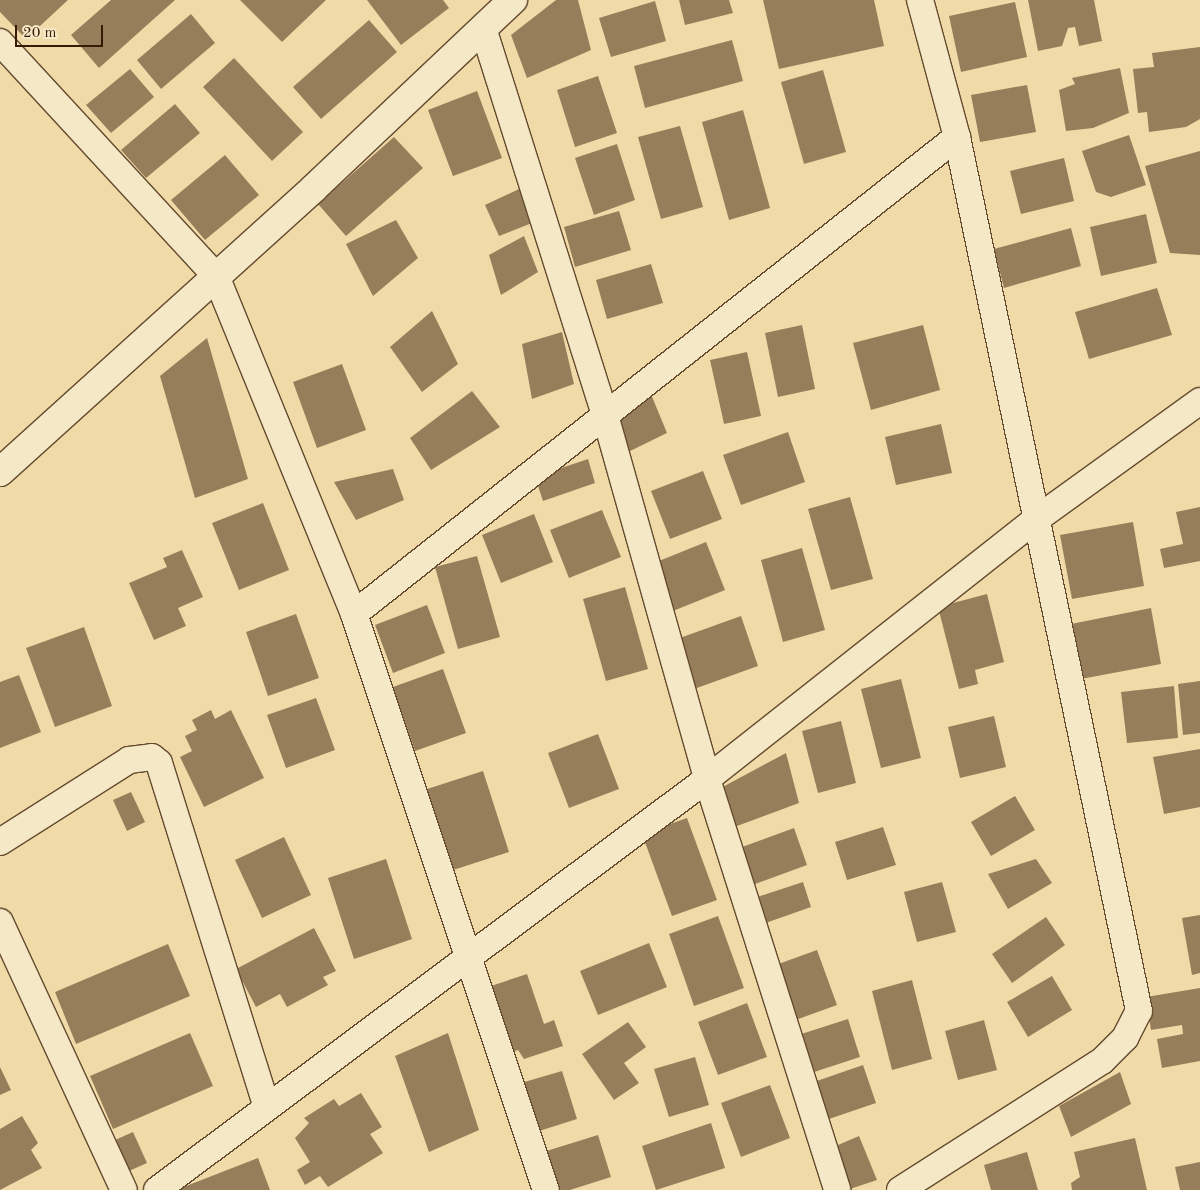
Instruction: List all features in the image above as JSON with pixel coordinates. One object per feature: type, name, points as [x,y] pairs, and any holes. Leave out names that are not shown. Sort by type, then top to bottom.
[{"type":"street","points":[[0,472],[216,276],[512,0]]},
{"type":"street","points":[[900,1190],[1102,1061],[1125,1038],[1139,1010],[1038,518],[957,137],[920,0]]},
{"type":"street","points":[[483,28],[605,415],[706,779],[837,1190]]},
{"type":"street","points":[[0,42],[216,276],[354,614],[471,957],[546,1190]]},
{"type":"street","points":[[354,614],[957,137]]},
{"type":"street","points":[[157,1190],[266,1105],[471,957],[706,779],[1038,518],[1200,401]]},
{"type":"street","points":[[0,842],[129,760],[152,757],[159,763],[266,1105]]},
{"type":"street","points":[[0,922],[124,1190]]},
{"type":"building","points":[[0,0],[68,0],[26,39],[0,12]]},
{"type":"building","points":[[111,0],[175,0],[99,68],[71,35]]},
{"type":"building","points":[[240,0],[326,0],[282,42]]},
{"type":"building","points":[[367,0],[443,0],[449,8],[401,45]]},
{"type":"building","points":[[556,0],[578,0],[591,50],[527,78],[511,35]]},
{"type":"building","points":[[679,0],[729,0],[733,13],[685,25]]},
{"type":"building","points":[[763,0],[874,0],[884,46],[779,69]]},
{"type":"building","points":[[1028,0],[1094,0],[1102,41],[1079,46],[1075,27],[1068,28],[1062,46],[1038,51]]},
{"type":"building","points":[[655,1],[666,41],[611,57],[599,18]]},
{"type":"building","points":[[1015,2],[1027,57],[961,72],[949,16]]},
{"type":"building","points":[[191,14],[215,43],[161,89],[137,60]]},
{"type":"building","points":[[369,20],[397,52],[321,119],[293,87]]},
{"type":"building","points":[[732,40],[743,81],[645,108],[634,66]]},
{"type":"building","points":[[1200,47],[1200,119],[1186,127],[1149,132],[1147,112],[1138,113],[1133,69],[1154,67],[1152,53]]},
{"type":"building","points":[[234,58],[303,132],[272,161],[203,87]]},
{"type":"building","points":[[1120,68],[1129,113],[1093,128],[1066,131],[1059,90],[1075,84],[1072,78]]},
{"type":"building","points":[[130,69],[154,97],[111,133],[86,105]]},
{"type":"building","points":[[823,70],[846,152],[804,164],[781,82]]},
{"type":"building","points":[[598,76],[617,133],[575,147],[557,90]]},
{"type":"building","points":[[1027,85],[1036,132],[980,142],[971,95]]},
{"type":"building","points":[[477,91],[502,158],[453,176],[428,110]]},
{"type":"building","points":[[175,104],[200,133],[146,178],[121,150]]},
{"type":"building","points":[[743,110],[770,208],[729,220],[702,122]]},
{"type":"building","points":[[680,126],[703,207],[661,219],[638,137]]},
{"type":"building","points":[[1129,135],[1146,185],[1111,197],[1096,192],[1082,151]]},
{"type":"building","points":[[394,137],[423,168],[346,236],[318,204]]},
{"type":"building","points":[[617,144],[635,200],[594,215],[575,158]]},
{"type":"building","points":[[1200,151],[1200,255],[1170,253],[1145,166]]},
{"type":"building","points":[[225,155],[259,195],[205,240],[171,200]]},
{"type":"building","points":[[1064,158],[1074,201],[1021,214],[1010,171]]},
{"type":"building","points":[[519,189],[532,223],[499,236],[485,205]]},
{"type":"building","points":[[619,211],[631,250],[575,267],[564,227]]},
{"type":"building","points":[[1146,214],[1157,263],[1101,276],[1090,227]]},
{"type":"building","points":[[396,220],[418,258],[373,296],[346,244]]},
{"type":"building","points":[[1071,228],[1081,266],[1004,288],[994,249]]},
{"type":"building","points":[[524,236],[538,272],[501,295],[489,255]]},
{"type":"building","points":[[651,264],[663,303],[607,319],[596,280]]},
{"type":"building","points":[[1157,288],[1172,335],[1089,359],[1075,312]]},
{"type":"building","points":[[432,311],[458,364],[422,392],[390,347]]},
{"type":"building","points":[[802,325],[815,389],[778,397],[765,333]]},
{"type":"building","points":[[923,325],[940,390],[871,410],[853,343]]},
{"type":"building","points":[[562,332],[574,384],[532,399],[522,344]]},
{"type":"building","points":[[207,338],[248,479],[195,498],[160,376]]},
{"type":"building","points":[[747,352],[761,416],[724,424],[710,360]]},
{"type":"building","points":[[342,364],[366,430],[317,448],[293,382]]},
{"type":"building","points":[[648,387],[667,433],[624,454],[612,418]]},
{"type":"building","points":[[472,391],[500,427],[431,470],[410,438]]},
{"type":"building","points":[[941,424],[952,473],[896,485],[885,437]]},
{"type":"building","points":[[788,432],[805,482],[741,505],[723,455]]},
{"type":"building","points":[[588,459],[595,483],[543,501],[535,477]]},
{"type":"building","points":[[393,469],[404,500],[356,520],[334,482]]},
{"type":"building","points":[[703,471],[722,519],[670,539],[651,491]]},
{"type":"building","points":[[850,497],[873,579],[831,590],[808,509]]},
{"type":"building","points":[[263,503],[289,570],[239,590],[212,523]]},
{"type":"building","points":[[1200,507],[1200,561],[1164,568],[1160,549],[1183,544],[1176,512]]},
{"type":"building","points":[[602,510],[621,557],[569,578],[550,530]]},
{"type":"building","points":[[534,514],[553,562],[501,583],[482,535]]},
{"type":"building","points":[[1133,522],[1144,586],[1072,599],[1060,535]]},
{"type":"building","points":[[706,542],[725,590],[673,611],[654,563]]},
{"type":"building","points":[[802,548],[825,630],[783,642],[761,560]]},
{"type":"building","points":[[182,550],[203,597],[178,608],[186,626],[154,640],[129,583],[167,567],[163,558]]},
{"type":"building","points":[[477,556],[500,637],[458,649],[435,567]]},
{"type":"building","points":[[625,587],[648,669],[606,681],[583,599]]},
{"type":"building","points":[[987,594],[1004,662],[975,670],[978,684],[959,689],[938,607]]},
{"type":"building","points":[[427,605],[445,653],[393,673],[375,625]]},
{"type":"building","points":[[1151,608],[1161,664],[1081,679],[1071,624]]},
{"type":"building","points":[[296,614],[319,678],[268,696],[246,632]]},
{"type":"building","points":[[741,616],[758,666],[694,689],[677,639]]},
{"type":"building","points":[[84,627],[112,706],[55,727],[26,648]]},
{"type":"building","points":[[443,669],[466,733],[415,751],[393,687]]},
{"type":"building","points":[[19,675],[41,732],[0,748],[0,682]]},
{"type":"building","points":[[901,679],[921,758],[881,768],[861,689]]},
{"type":"building","points":[[1200,681],[1200,733],[1183,735],[1178,684]]},
{"type":"building","points":[[1174,686],[1178,738],[1127,743],[1121,692]]},
{"type":"building","points":[[316,698],[335,750],[286,768],[267,715]]},
{"type":"building","points":[[211,710],[215,719],[231,710],[264,778],[204,807],[180,757],[192,751],[185,736],[197,730],[192,720]]},
{"type":"building","points":[[994,716],[1006,767],[960,778],[948,727]]},
{"type":"building","points":[[841,721],[856,783],[818,793],[802,731]]},
{"type":"building","points":[[598,734],[619,789],[569,808],[548,753]]},
{"type":"building","points":[[1200,749],[1200,807],[1164,814],[1153,757]]},
{"type":"building","points":[[786,753],[799,803],[729,829],[717,790]]},
{"type":"building","points":[[483,771],[509,852],[450,871],[424,790]]},
{"type":"building","points":[[131,792],[145,822],[127,831],[113,800]]},
{"type":"building","points":[[1015,796],[1035,830],[991,856],[971,822]]},
{"type":"building","points":[[687,818],[717,900],[672,916],[642,834]]},
{"type":"building","points":[[883,827],[896,865],[847,880],[835,842]]},
{"type":"building","points":[[794,828],[807,865],[747,887],[734,850]]},
{"type":"building","points":[[284,837],[311,895],[262,918],[235,860]]},
{"type":"building","points":[[386,859],[412,939],[354,959],[328,878]]},
{"type":"building","points":[[1036,859],[1052,883],[1008,909],[988,874]]},
{"type":"building","points":[[803,882],[811,907],[760,925],[751,899]]},
{"type":"building","points":[[942,882],[956,932],[917,942],[904,892]]},
{"type":"building","points":[[1200,915],[1200,973],[1192,975],[1182,918]]},
{"type":"building","points":[[718,916],[744,988],[694,1006],[669,934]]},
{"type":"building","points":[[1046,917],[1065,945],[1012,983],[992,954]]},
{"type":"building","points":[[314,928],[336,971],[323,977],[328,985],[287,1007],[280,994],[256,1007],[236,969]]},
{"type":"building","points":[[649,943],[667,987],[598,1015],[580,971]]},
{"type":"building","points":[[168,944],[190,996],[76,1044],[55,992]]},
{"type":"building","points":[[817,950],[837,1005],[790,1022],[770,967]]},
{"type":"building","points":[[527,974],[544,1024],[554,1020],[563,1046],[524,1059],[518,1050],[508,1054],[485,988]]},
{"type":"building","points":[[1052,976],[1072,1010],[1028,1037],[1007,1002]]},
{"type":"building","points":[[912,980],[932,1059],[892,1070],[872,991]]},
{"type":"building","points":[[1200,988],[1200,1061],[1162,1068],[1157,1039],[1183,1034],[1182,1025],[1151,1030],[1146,997]]},
{"type":"building","points":[[747,1003],[767,1057],[718,1075],[698,1022]]},
{"type":"building","points":[[848,1019],[860,1057],[805,1075],[792,1037]]},
{"type":"building","points":[[984,1020],[997,1070],[958,1080],[945,1031]]},
{"type":"building","points":[[628,1022],[646,1047],[624,1063],[639,1083],[614,1100],[582,1054]]},
{"type":"building","points":[[190,1033],[213,1086],[113,1129],[90,1076]]},
{"type":"building","points":[[448,1033],[479,1130],[429,1152],[395,1056]]},
{"type":"building","points":[[695,1057],[709,1105],[669,1117],[654,1069]]},
{"type":"building","points":[[863,1065],[876,1103],[820,1122],[808,1084]]},
{"type":"building","points":[[0,1067],[11,1090],[0,1095]]},
{"type":"building","points":[[562,1071],[577,1119],[536,1132],[521,1083]]},
{"type":"building","points":[[1120,1072],[1131,1104],[1071,1137],[1059,1106]]},
{"type":"building","points":[[770,1085],[790,1138],[741,1157],[721,1103]]},
{"type":"building","points":[[361,1093],[382,1127],[370,1134],[383,1153],[328,1187],[320,1176],[305,1185],[297,1170],[310,1162],[295,1138],[309,1123],[304,1118],[334,1099],[339,1106]]},
{"type":"building","points":[[22,1116],[38,1143],[31,1150],[42,1168],[0,1190],[0,1129]]},
{"type":"building","points":[[711,1123],[725,1168],[656,1190],[642,1146]]},
{"type":"building","points":[[133,1132],[147,1163],[129,1171],[115,1140]]},
{"type":"building","points":[[598,1135],[611,1177],[570,1190],[551,1190],[540,1153]]},
{"type":"building","points":[[859,1136],[877,1180],[847,1190],[831,1148]]},
{"type":"building","points":[[1135,1138],[1147,1190],[1072,1190],[1071,1183],[1080,1177],[1074,1152]]},
{"type":"building","points":[[1027,1152],[1038,1190],[991,1190],[984,1165]]},
{"type":"building","points":[[258,1158],[270,1190],[182,1190],[181,1188]]},
{"type":"building","points":[[1200,1162],[1200,1190],[1180,1190],[1175,1167]]}]
